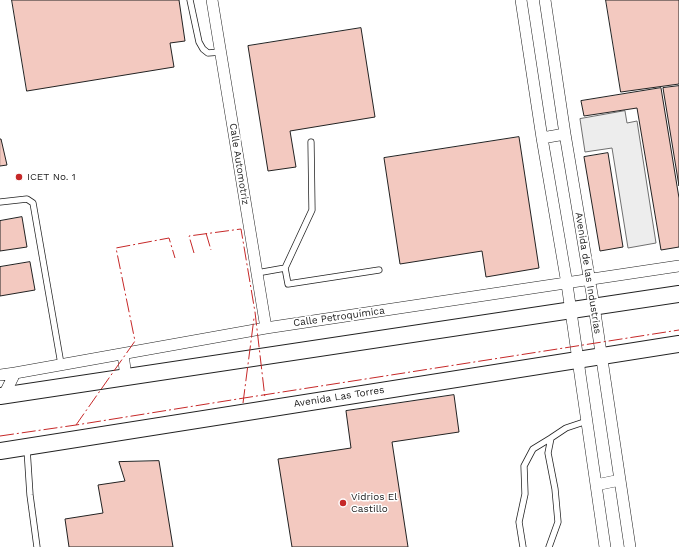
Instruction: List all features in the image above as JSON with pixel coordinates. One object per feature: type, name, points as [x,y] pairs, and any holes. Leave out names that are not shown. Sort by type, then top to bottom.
[{"type":"main road","points":[[2,396],[679,294]]},
{"type":"main road","name":"Avenida Las Torres","points":[[0,451],[679,344]]},
{"type":"street","name":"Calle Automotriz","points":[[212,0],[266,328]]},
{"type":"street","points":[[521,0],[542,138],[571,310],[605,547]]},
{"type":"street","name":"Avenida de las Industrias","points":[[545,0],[565,134],[602,356],[630,547]]},
{"type":"street","points":[[542,138],[565,134]]},
{"type":"street","name":"Calle Petroquímica","points":[[0,374],[15,373],[266,328],[679,266]]},
{"type":"street","points":[[123,354],[126,377]]},
{"type":"street","points":[[2,396],[15,373]]},
{"type":"street","points":[[596,485],[620,480]]},
{"type":"lane","points":[[190,0],[199,42],[208,53],[221,52]]},
{"type":"lane","points":[[311,142],[312,210],[285,268],[288,284],[379,270]]},
{"type":"lane","points":[[0,202],[27,199],[33,204],[61,364]]},
{"type":"lane","points":[[257,273],[285,268]]},
{"type":"lane","points":[[523,547],[519,522],[525,494],[524,466],[533,448],[566,428],[587,421]]},
{"type":"lane","points":[[549,547],[558,522],[555,489],[548,454],[551,438]]},
{"type":"lane","points":[[27,447],[30,495],[37,547]]},
{"type":"shaded area","points":[[625,111],[627,123],[637,121],[656,243],[628,248],[612,148],[585,152],[580,119]]},
{"type":"building","points":[[12,0],[179,0],[185,41],[170,43],[174,67],[27,91]]},
{"type":"building","points":[[606,0],[679,0],[679,84],[621,92]]},
{"type":"building","points":[[361,28],[375,117],[290,131],[296,167],[268,171],[248,46]]},
{"type":"building","points":[[679,86],[679,186],[663,88]]},
{"type":"building","points":[[661,88],[679,198],[679,247],[661,250],[637,108],[584,116],[581,101]]},
{"type":"building","points":[[519,137],[539,268],[486,277],[482,251],[400,264],[384,158]]},
{"type":"building","points":[[0,139],[7,165],[0,166]]},
{"type":"building","points":[[608,153],[623,247],[600,251],[584,157]]},
{"type":"building","points":[[22,217],[27,247],[0,251],[0,221]]},
{"type":"building","points":[[30,262],[35,290],[0,296],[0,267]]},
{"type":"building","name":"Vidrios El Castillo","points":[[454,395],[459,432],[392,442],[408,547],[292,547],[278,459],[351,448],[346,411]]},
{"type":"building","points":[[159,461],[173,547],[69,547],[65,519],[103,513],[98,485],[125,481],[119,462]]},
{"type":"power","points":[[194,253],[189,236],[241,229],[255,312],[265,398]]},
{"type":"power","points":[[206,233],[211,250]]},
{"type":"power","points":[[76,425],[135,341],[116,248],[169,238],[175,258]]},
{"type":"power","points":[[243,403],[254,318]]},
{"type":"power","points":[[0,436],[679,330]]},
{"type":"place","name":"ICET No. 1","points":[[19,177]]},
{"type":"place","name":"Vidrios El Castillo","points":[[343,503]]}]
